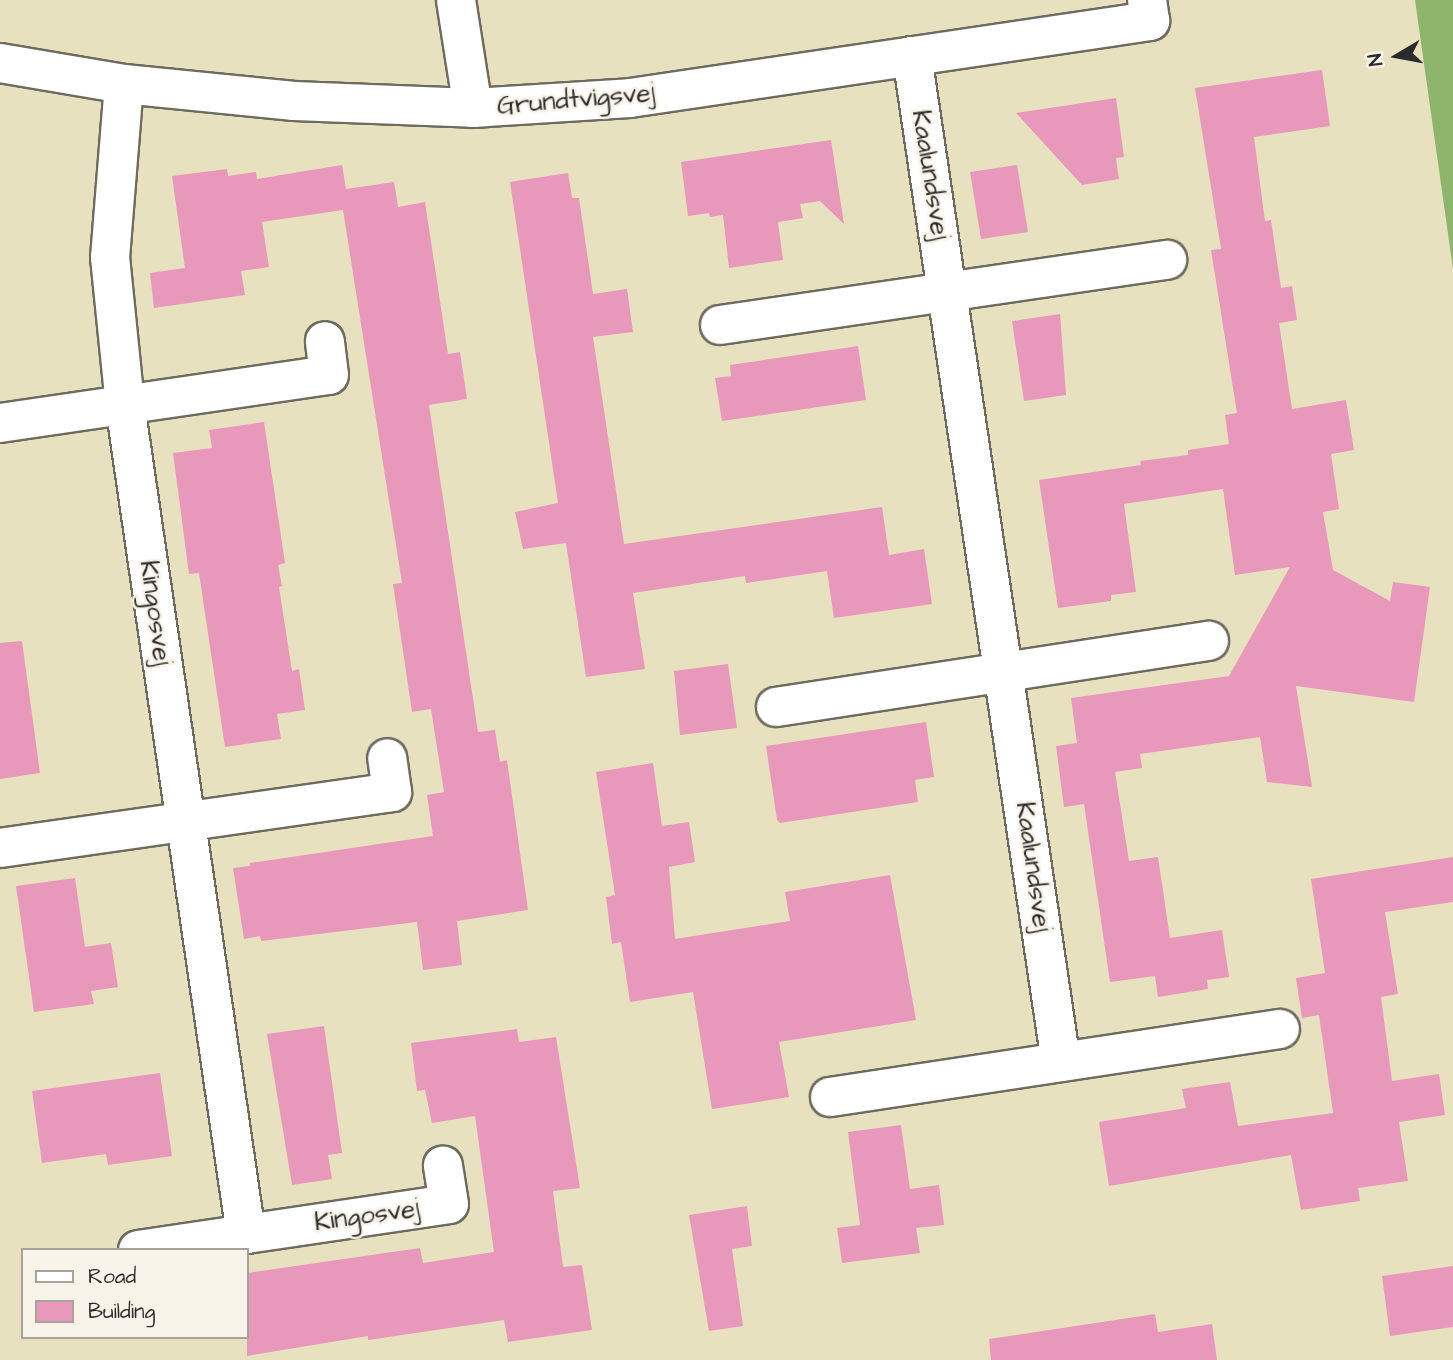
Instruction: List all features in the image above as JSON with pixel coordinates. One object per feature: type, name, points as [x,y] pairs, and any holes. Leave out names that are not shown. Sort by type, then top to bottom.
[{"type":"street","points":[[456,0],[473,108]]},
{"type":"street","name":"Grundtvigsvej","points":[[0,63],[124,84],[294,101],[473,108],[630,97],[912,56],[1149,10]]},
{"type":"street","name":"Kaalundsvej","points":[[912,56],[1061,1062]]},
{"type":"street","name":"Kingosvej","points":[[124,84],[110,257],[125,405],[246,1234]]},
{"type":"street","points":[[720,325],[948,294],[1167,260]]},
{"type":"street","points":[[0,422],[329,375],[324,341]]},
{"type":"street","points":[[776,707],[1209,641]]},
{"type":"street","points":[[0,848],[392,792],[387,758]]},
{"type":"street","points":[[830,1097],[1280,1029]]},
{"type":"street","name":"Kingosvej","points":[[152,1248],[449,1204],[443,1165]]},
{"type":"green space","points":[[1415,0],[1453,0],[1453,269]]},
{"type":"building","points":[[1322,70],[1330,126],[1254,137],[1265,221],[1271,220],[1281,288],[1292,286],[1297,320],[1279,323],[1292,409],[1346,400],[1354,450],[1331,454],[1339,509],[1323,512],[1333,570],[1390,601],[1393,582],[1430,587],[1414,702],[1296,686],[1312,787],[1267,782],[1260,737],[1140,754],[1142,768],[1115,772],[1129,861],[1158,857],[1170,938],[1222,930],[1229,977],[1207,980],[1208,989],[1158,997],[1155,976],[1110,982],[1084,804],[1064,807],[1056,746],[1077,743],[1071,698],[1229,676],[1290,567],[1235,575],[1223,489],[1124,504],[1136,592],[1111,595],[1111,601],[1058,608],[1039,480],[1141,465],[1140,461],[1188,455],[1188,450],[1229,444],[1225,415],[1237,413],[1211,250],[1221,249],[1195,88]]},
{"type":"building","points":[[1116,98],[1124,157],[1116,158],[1119,179],[1082,185],[1016,113]]},
{"type":"building","points":[[831,140],[844,224],[820,201],[800,204],[803,218],[778,222],[783,260],[729,268],[723,215],[710,217],[709,213],[688,216],[681,162]]},
{"type":"building","points":[[342,165],[346,189],[394,182],[398,207],[425,202],[448,354],[460,352],[467,399],[429,405],[478,732],[495,730],[500,762],[507,760],[528,910],[457,921],[462,965],[423,970],[417,922],[261,941],[260,936],[244,939],[233,868],[250,866],[250,863],[433,836],[427,795],[444,792],[431,709],[412,712],[393,584],[402,583],[343,210],[262,222],[269,267],[241,271],[245,295],[154,308],[150,273],[185,268],[172,176],[227,169],[228,176],[256,172],[257,179]]},
{"type":"building","points":[[1017,165],[1028,232],[981,239],[970,172]]},
{"type":"building","points":[[568,173],[572,198],[579,198],[593,294],[627,289],[633,332],[593,337],[624,544],[882,507],[889,555],[924,549],[932,604],[834,618],[827,571],[746,583],[745,576],[633,593],[645,669],[586,677],[566,543],[523,549],[515,512],[558,503],[510,182]]},
{"type":"building","points":[[1060,314],[1066,395],[1024,401],[1012,321]]},
{"type":"building","points":[[858,346],[866,400],[722,421],[715,378],[731,376],[730,365]]},
{"type":"building","points":[[264,422],[285,563],[278,565],[282,586],[279,587],[292,671],[299,669],[305,710],[277,714],[281,739],[225,747],[199,573],[189,574],[173,453],[212,448],[209,430]]},
{"type":"building","points":[[22,641],[40,773],[0,779],[0,643]]},
{"type":"building","points":[[728,664],[737,728],[680,735],[674,671]]},
{"type":"building","points":[[926,722],[934,777],[915,780],[918,802],[780,823],[777,820],[766,746]]},
{"type":"building","points":[[653,763],[662,826],[689,822],[695,862],[669,867],[675,939],[790,921],[785,892],[890,875],[916,1020],[779,1042],[789,1097],[712,1109],[693,992],[630,1002],[621,942],[612,944],[606,897],[615,895],[596,772]]},
{"type":"building","points":[[1453,857],[1453,902],[1385,912],[1398,994],[1381,997],[1392,1081],[1439,1074],[1445,1115],[1399,1122],[1408,1181],[1358,1188],[1360,1201],[1301,1210],[1291,1155],[1109,1186],[1099,1122],[1186,1108],[1182,1089],[1230,1082],[1238,1126],[1333,1113],[1319,1015],[1302,1018],[1296,978],[1325,973],[1311,879]]},
{"type":"building","points":[[75,878],[85,947],[111,943],[118,987],[91,991],[94,1004],[34,1012],[16,886]]},
{"type":"building","points":[[324,1026],[342,1153],[328,1155],[332,1179],[292,1185],[267,1034]]},
{"type":"building","points":[[517,1029],[519,1042],[556,1037],[580,1188],[553,1191],[563,1267],[582,1265],[592,1330],[508,1342],[504,1320],[368,1340],[368,1336],[247,1356],[248,1273],[420,1248],[423,1263],[494,1252],[475,1116],[432,1123],[425,1090],[417,1091],[411,1043]]},
{"type":"building","points":[[160,1073],[172,1156],[108,1165],[106,1154],[42,1163],[32,1091]]},
{"type":"building","points":[[901,1125],[910,1189],[939,1185],[944,1225],[916,1228],[920,1253],[842,1263],[837,1228],[860,1225],[848,1132]]},
{"type":"building","points":[[747,1206],[752,1246],[732,1249],[743,1326],[709,1331],[689,1215]]},
{"type":"building","points":[[1453,1266],[1453,1327],[1390,1336],[1382,1276]]},
{"type":"building","points":[[1155,1314],[1158,1332],[1212,1324],[1217,1360],[991,1360],[989,1339]]}]
